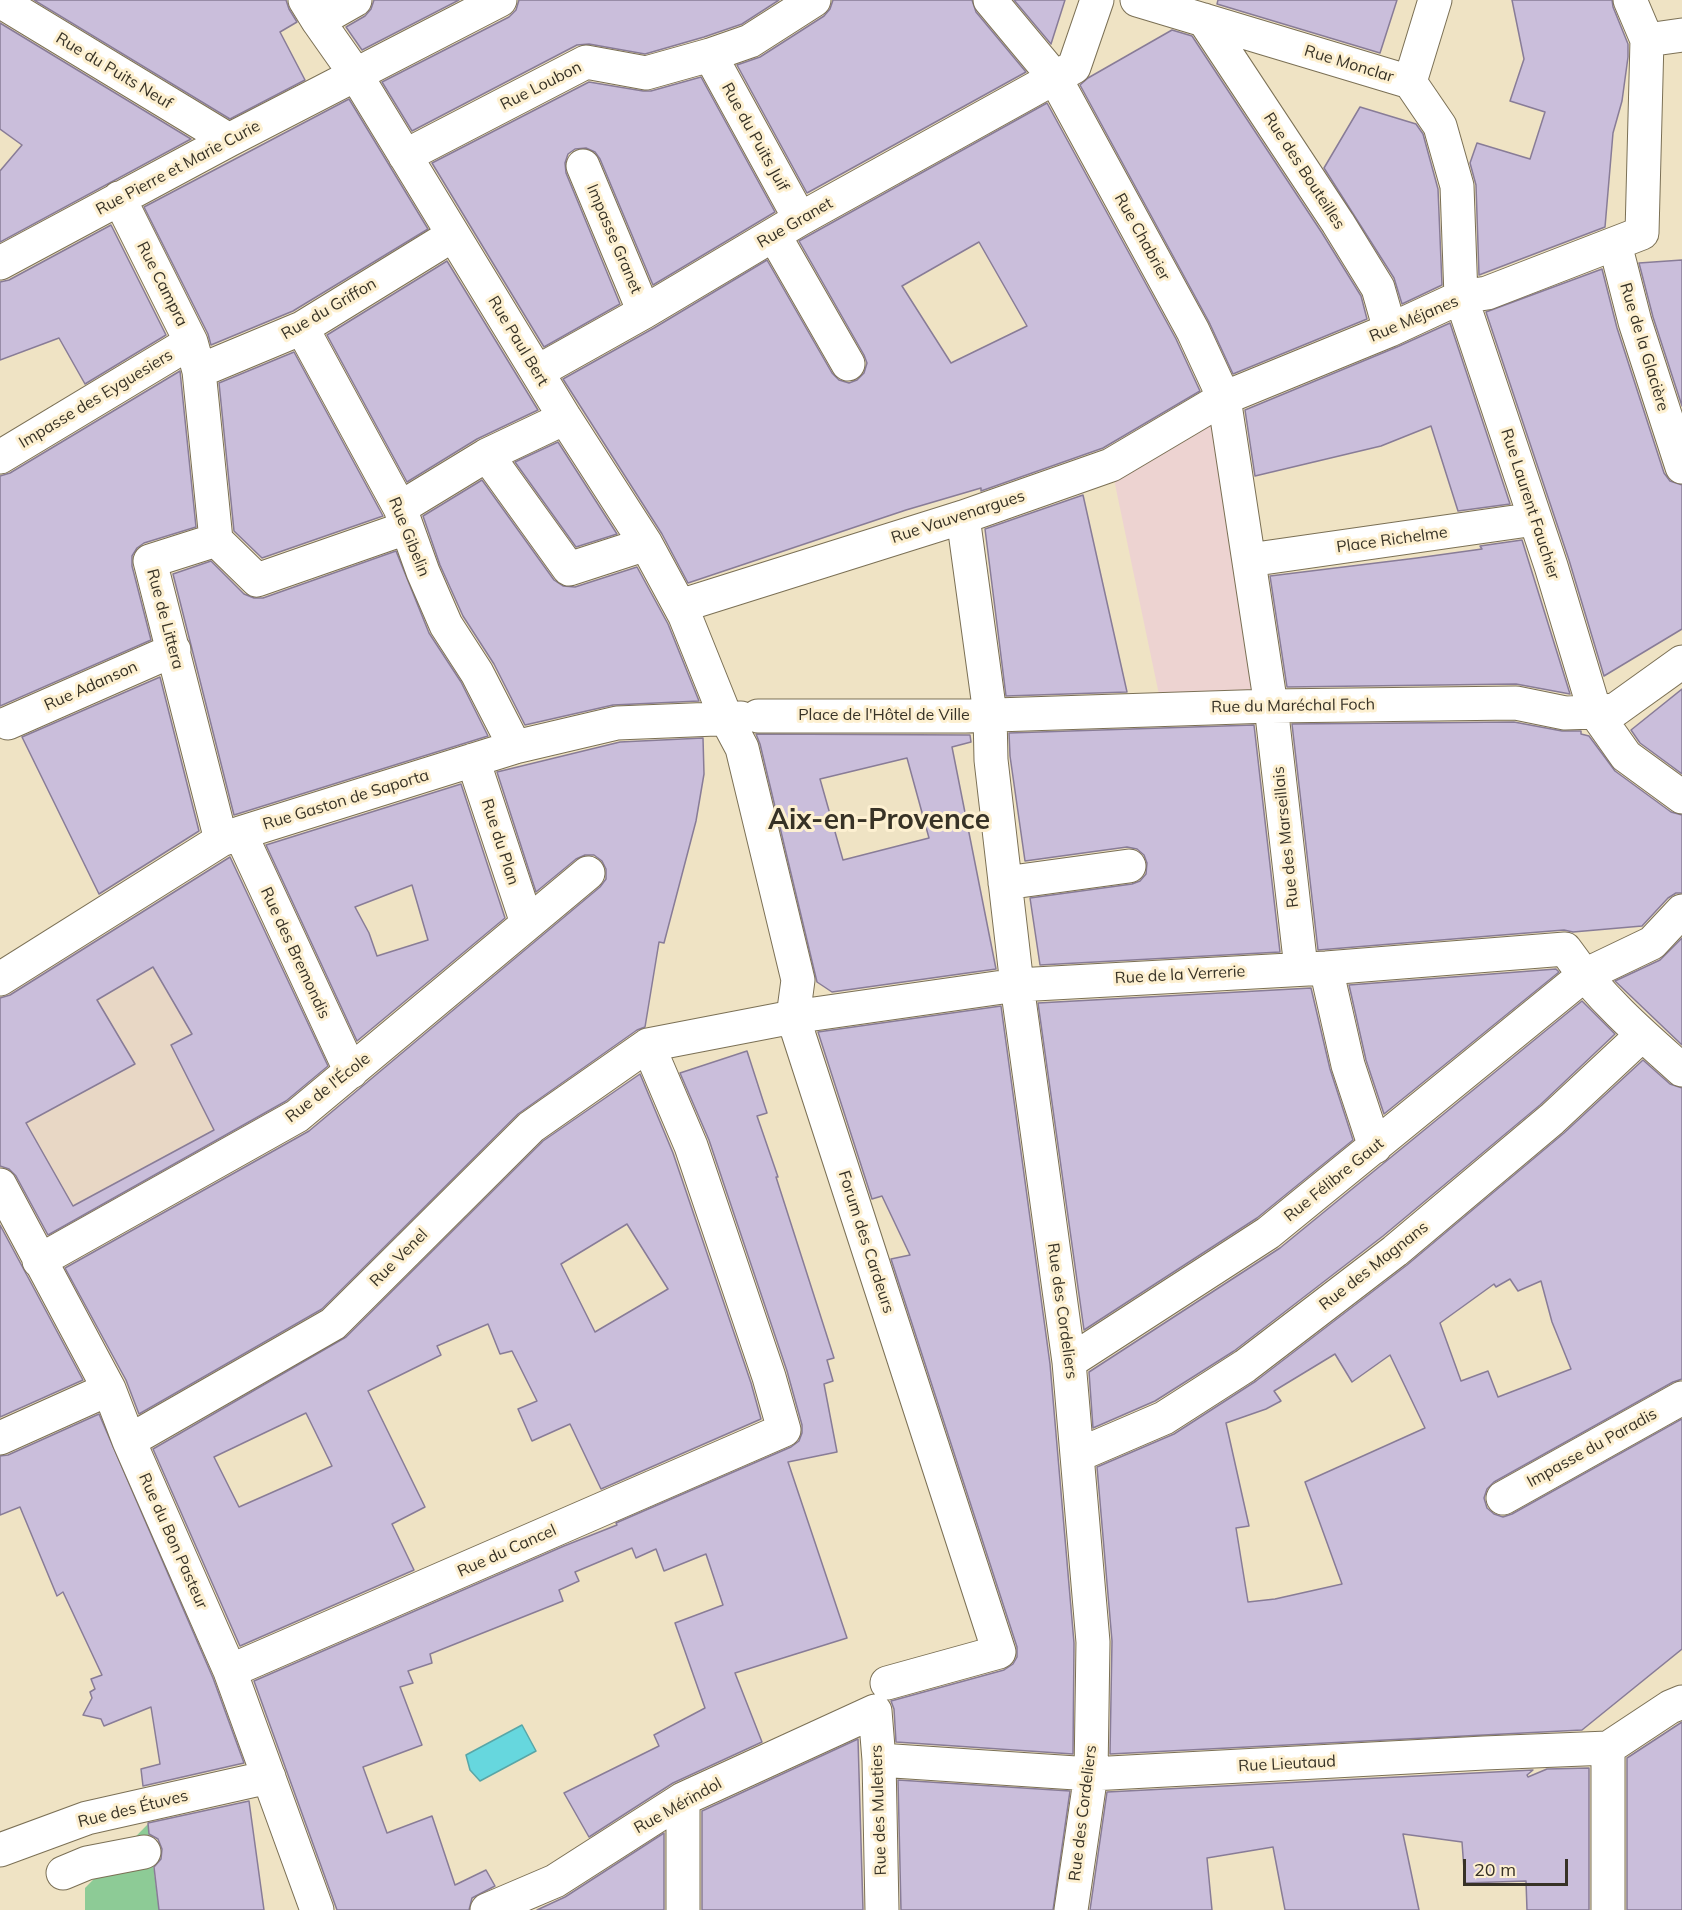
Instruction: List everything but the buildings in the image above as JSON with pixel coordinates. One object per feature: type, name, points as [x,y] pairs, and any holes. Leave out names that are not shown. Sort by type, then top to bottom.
[{"type":"street","points":[[312,11],[355,0]]},
{"type":"street","name":"Rue Loubon","points":[[405,156],[586,62],[646,73],[711,56],[750,41],[814,0]]},
{"type":"street","name":"Rue Chabrier","points":[[990,0],[1055,78],[1193,331],[1224,398]]},
{"type":"street","name":"Rue Granet","points":[[537,372],[645,312],[787,227],[1074,67],[1097,0]]},
{"type":"street","points":[[1137,0],[1204,20]]},
{"type":"street","name":"Rue Monclar","points":[[1204,20],[1410,82],[1435,0]]},
{"type":"street","points":[[1630,0],[1647,50],[1682,35]]},
{"type":"street","name":"Rue du Puits Neuf","points":[[0,1],[229,140]]},
{"type":"street","name":"Rue Pierre et Marie Curie","points":[[0,263],[492,2]]},
{"type":"street","name":"Rue Paul Bert","points":[[312,11],[357,75],[565,418],[646,544],[680,606]]},
{"type":"street","name":"Rue des Bouteilles","points":[[1204,20],[1344,232],[1378,288],[1390,330]]},
{"type":"street","name":"Rue Méjanes","points":[[1224,398],[1390,330],[1461,297],[1487,293],[1613,251],[1642,233],[1647,50]]},
{"type":"street","name":"Rue du Puits Juif","points":[[711,56],[848,364]]},
{"type":"street","name":"Rue Laurent Fauchier","points":[[1410,82],[1440,126],[1456,186],[1461,297],[1535,519],[1595,712],[1626,756],[1682,797]]},
{"type":"street","name":"Impasse Granet","points":[[583,166],[645,312]]},
{"type":"street","name":"Rue Campra","points":[[119,198],[195,357]]},
{"type":"street","name":"Rue du Griffon","points":[[195,357],[302,328],[453,235]]},
{"type":"street","name":"Rue de la Glacière","points":[[1613,251],[1682,467]]},
{"type":"street","name":"Rue Gibelin","points":[[302,328],[403,518],[446,625],[477,674],[515,747]]},
{"type":"street","points":[[195,357],[216,540],[257,580],[403,518],[487,455],[565,418]]},
{"type":"street","name":"Impasse des Eyguesiers","points":[[0,456],[195,357]]},
{"type":"street","points":[[1224,398],[1271,706]]},
{"type":"street","name":"Rue Vauvenargues","points":[[680,606],[963,517],[1111,465],[1224,398]]},
{"type":"street","points":[[487,455],[569,568],[646,544]]},
{"type":"street","name":"Place de l'Hôtel de Ville","points":[[742,717],[990,714],[963,517]]},
{"type":"street","name":"Place Richelme","points":[[1249,560],[1535,519]]},
{"type":"street","name":"Rue de Littera","points":[[216,540],[150,561],[230,837]]},
{"type":"street","points":[[680,606],[742,717]]},
{"type":"street","name":"Rue Adanson","points":[[8,723],[174,650]]},
{"type":"street","name":"Rue du Maréchal Foch","points":[[990,714],[1271,706],[1515,703],[1565,713],[1595,712],[1615,710],[1682,662]]},
{"type":"street","name":"Rue des Marseillais","points":[[1271,706],[1314,968],[1375,1147]]},
{"type":"street","name":"Rue des Cordeliers","points":[[990,714],[991,760],[1017,985],[1069,1362],[1093,1642],[1091,1774],[1071,1910]]},
{"type":"street","name":"Rue Gaston de Saporta","points":[[0,978],[230,837],[515,747],[617,723],[742,717]]},
{"type":"street","name":"Forum des Cardeurs","points":[[742,717],[742,748],[798,980],[793,1017],[999,1652],[881,1697]]},
{"type":"street","name":"Rue du Plan","points":[[473,760],[527,923]]},
{"type":"street","name":"Rue des Bremondis","points":[[230,837],[351,1072]]},
{"type":"street","points":[[1005,883],[1129,866]]},
{"type":"street","name":"Rue de l'École","points":[[39,1261],[297,1116],[588,873]]},
{"type":"street","points":[[1682,911],[1652,943],[1583,976],[1642,1035],[1682,1070]]},
{"type":"street","name":"Rue de la Verrerie","points":[[648,1045],[793,1017],[1017,985],[1314,968],[1564,949],[1583,976]]},
{"type":"street","name":"Rue Félibre Gaut","points":[[1069,1362],[1268,1233],[1583,976]]},
{"type":"street","name":"Rue des Magnans","points":[[1078,1455],[1164,1418],[1245,1366],[1395,1251],[1552,1119],[1642,1035]]},
{"type":"street","name":"Rue du Cancel","points":[[230,1671],[783,1430],[759,1345],[691,1146],[648,1045]]},
{"type":"street","name":"Rue Venel","points":[[129,1441],[333,1324],[531,1127],[648,1045]]},
{"type":"street","name":"Rue du Bon Pasteur","points":[[0,1185],[109,1389],[129,1441],[230,1671],[316,1910]]},
{"type":"street","points":[[0,1438],[109,1389]]},
{"type":"street","name":"Impasse du Paradis","points":[[1503,1498],[1682,1398]]},
{"type":"street","name":"Rue des Muletiers","points":[[881,1697],[879,1760],[882,1910]]},
{"type":"street","name":"Rue Mérindol","points":[[487,1910],[555,1881],[683,1799],[881,1697]]},
{"type":"street","points":[[1608,1910],[1608,1748],[1670,1707],[1682,1702]]},
{"type":"street","name":"Rue Lieutaud","points":[[879,1760],[1091,1774],[1608,1748]]},
{"type":"street","name":"Rue des Étuves","points":[[0,1850],[87,1818],[269,1777]]},
{"type":"street","points":[[683,1799],[684,1910]]},
{"type":"street","points":[[63,1873],[87,1863],[144,1852]]},
{"type":"shaded area","points":[[1224,398],[1271,706],[1162,709],[1111,465]]},
{"type":"shaded area","points":[[143,913],[223,1012],[277,1113],[47,1242],[0,1156],[0,995]]},
{"type":"green space","points":[[148,1824],[159,1910],[85,1910],[85,1888]]},
{"type":"water","points":[[522,1725],[536,1751],[480,1781],[470,1770],[466,1755]]},
{"type":"district","name":"Aix-en-Provence","points":[[879,821]]}]
